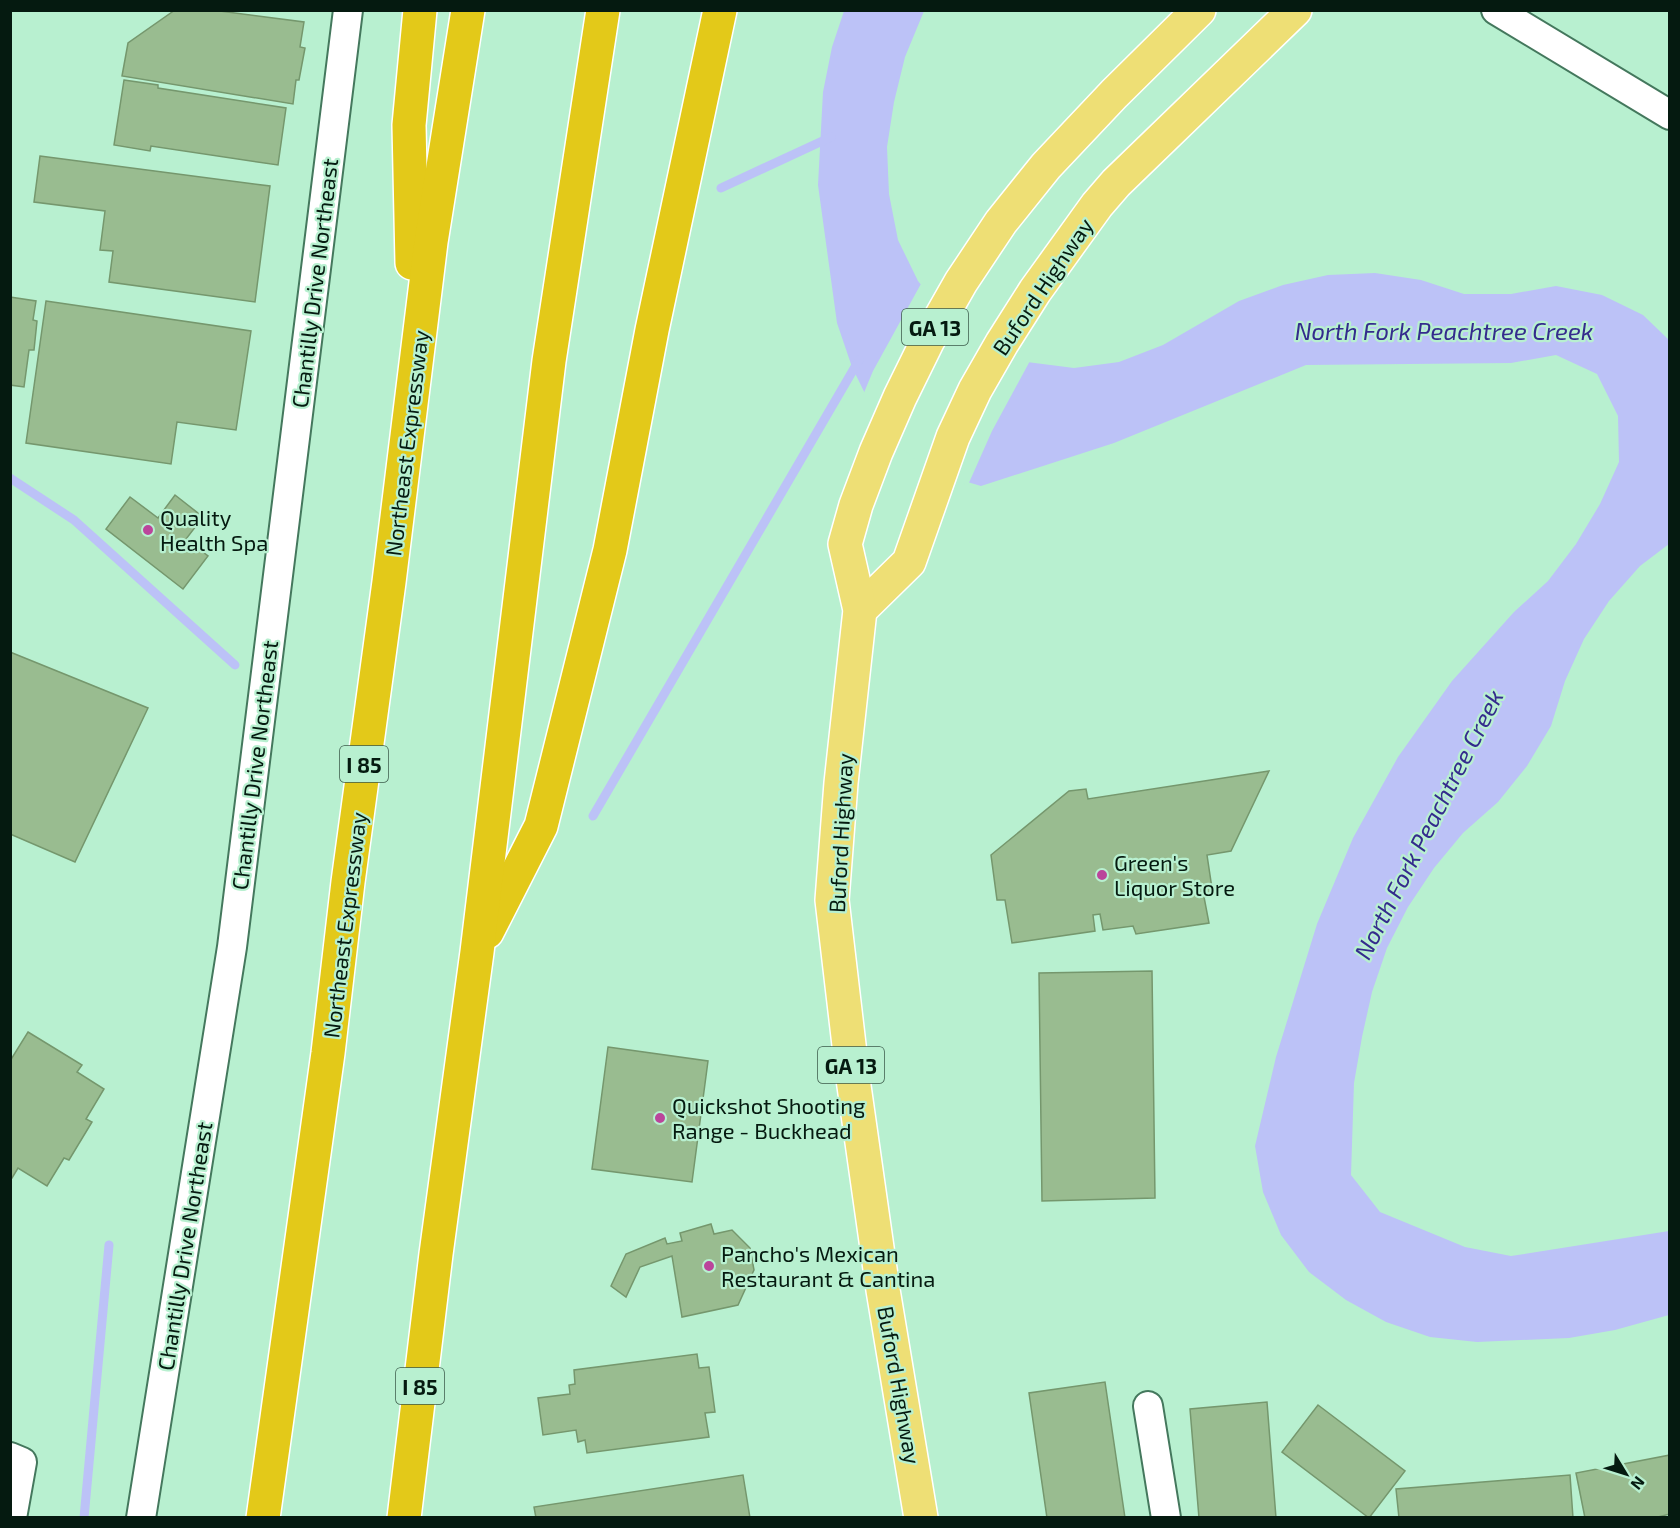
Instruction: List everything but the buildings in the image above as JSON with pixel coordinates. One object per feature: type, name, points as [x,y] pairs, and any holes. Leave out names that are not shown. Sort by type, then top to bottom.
[{"type":"highway","points":[[414,368],[409,125],[420,10]]},
{"type":"highway","name":"Northeast Expressway","points":[[263,1518],[328,1053],[414,368],[438,196],[468,10]]},
{"type":"highway","name":"I 85","points":[[404,1518],[477,952],[549,361],[603,10]]},
{"type":"highway","points":[[477,952],[541,826],[610,550],[652,330],[720,10]]},
{"type":"main road","name":"Buford Highway","points":[[921,1518],[883,1290],[853,1079],[832,900],[841,783],[860,610],[845,544],[876,452],[900,397],[961,282],[996,230],[1046,166],[1107,101],[1199,10]]},
{"type":"main road","name":"Buford Highway","points":[[860,610],[909,562],[953,437],[975,390],[1035,291],[1096,204],[1295,10]]},
{"type":"street","name":"Chantilly Drive Northeast","points":[[141,1518],[232,947],[348,10]]},
{"type":"street","points":[[1496,10],[1670,115]]},
{"type":"street","points":[[1148,1406],[1166,1518]]},
{"type":"street","points":[[10,1457],[22,1462],[12,1518]]},
{"type":"water","name":"North Fork Peachtree Creek","points":[[844,11],[924,11],[905,57],[894,102],[887,147],[889,194],[898,240],[918,281],[947,317],[985,344],[1027,362],[1074,368],[1119,362],[1163,345],[1239,301],[1283,285],[1328,275],[1375,273],[1421,280],[1464,294],[1511,294],[1556,286],[1602,295],[1643,315],[1669,340],[1669,544],[1640,566],[1609,601],[1584,639],[1565,681],[1551,726],[1527,766],[1498,802],[1463,833],[1434,868],[1408,907],[1387,948],[1372,992],[1354,1083],[1351,1175],[1380,1212],[1465,1247],[1511,1256],[1669,1231],[1669,1315],[1615,1330],[1569,1338],[1477,1342],[1430,1337],[1386,1322],[1346,1300],[1309,1272],[1281,1235],[1263,1192],[1255,1146],[1276,1057],[1317,924],[1353,838],[1398,757],[1452,681],[1514,612],[1548,581],[1576,544],[1600,504],[1619,462],[1618,416],[1597,374],[1556,355],[1511,363],[1306,365],[1114,443],[981,486],[937,473],[874,412],[852,367],[837,323],[818,185],[823,92],[832,47]]},
{"type":"pier","points":[[922,282],[949,315],[986,342],[1031,359],[992,431],[968,485],[936,476],[899,446],[872,413],[863,395],[873,371]]},
{"type":"waterway","points":[[721,188],[831,137]]},
{"type":"waterway","points":[[593,816],[859,360]]},
{"type":"waterway","points":[[10,478],[74,520],[235,665]]},
{"type":"waterway","points":[[84,1518],[109,1245]]},
{"type":"place","name":"Quality Health Spa","points":[[148,530]]},
{"type":"place","name":"Green's Liquor Store","points":[[1102,875]]},
{"type":"place","name":"Quickshot Shooting Range - Buckhead","points":[[660,1118]]},
{"type":"place","name":"Pancho's Mexican Restaurant & Cantina","points":[[709,1266]]}]
